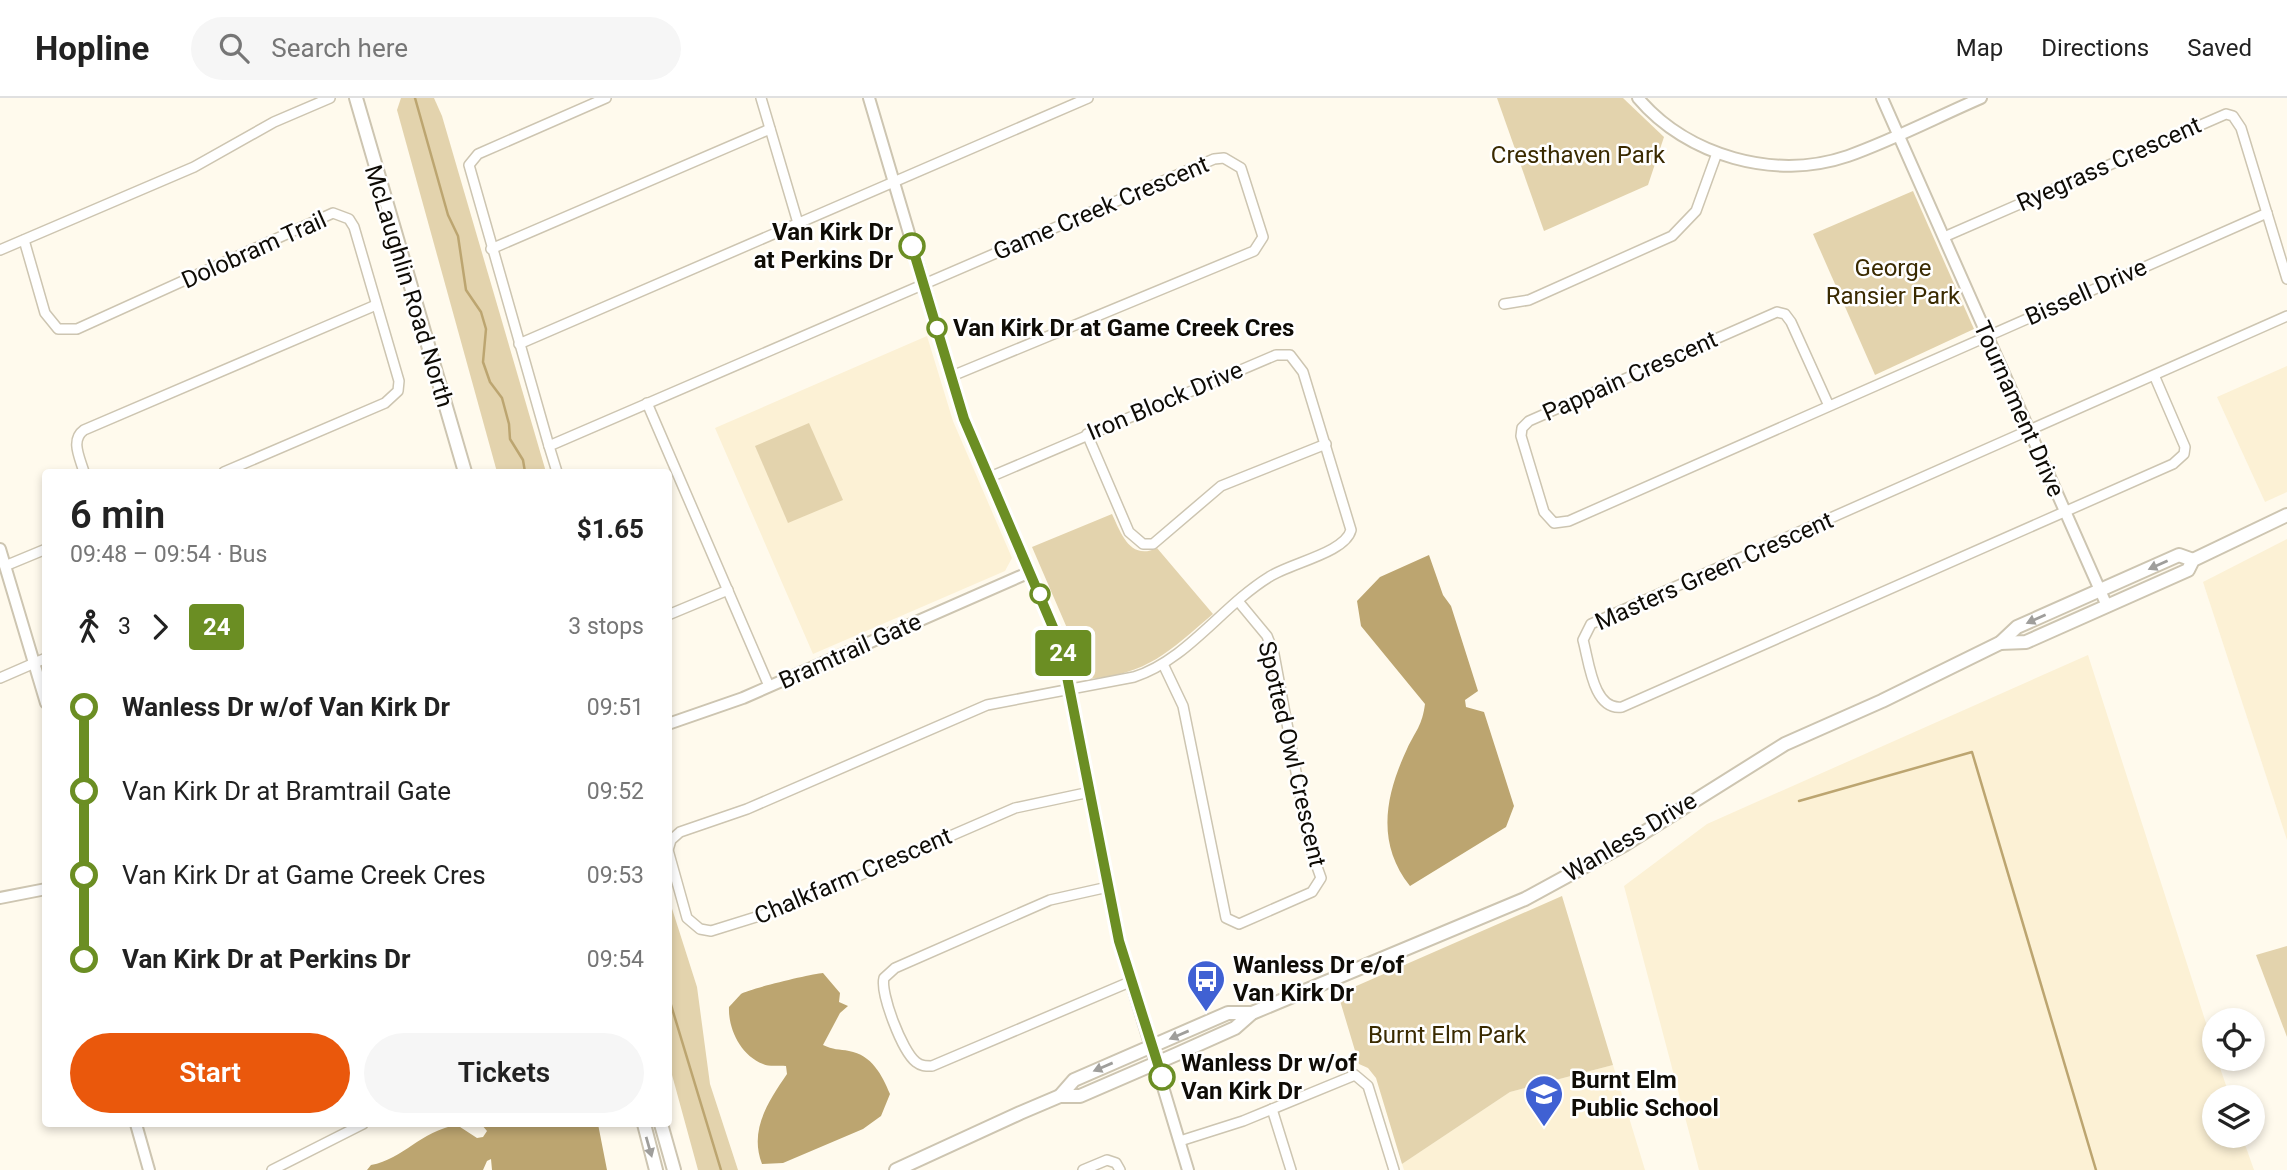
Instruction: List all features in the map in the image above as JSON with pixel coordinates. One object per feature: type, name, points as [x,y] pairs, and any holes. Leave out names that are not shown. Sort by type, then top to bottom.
[{"type":"main road","name":"McLaughlin Road North","points":[[356,98],[464,469]]},
{"type":"main road","name":"Wanless Drive","points":[[2000,643],[2026,642],[2188,570],[2193,560],[2287,515]]},
{"type":"main road","name":"Wanless Drive","points":[[896,1170],[1060,1097],[1080,1096],[1158,1063],[1236,1028],[1252,1013],[1525,899],[1624,845],[1747,765],[1785,744],[1882,701],[2000,643],[2017,627],[2179,555],[2193,560]]},
{"type":"main road","name":"Wanless Drive","points":[[1060,1097],[1074,1080],[1228,1013],[1252,1013]]},
{"type":"main road","points":[[645,1127],[656,1170]]},
{"type":"main road","points":[[662,1127],[674,1170]]},
{"type":"street","points":[[0,250],[194,167],[274,122],[330,98]]},
{"type":"street","points":[[556,469],[469,171],[470,159],[606,98]]},
{"type":"street","points":[[761,98],[798,223]]},
{"type":"street","points":[[869,98],[964,419],[1061,646],[1119,941],[1153,1046],[1188,1170]]},
{"type":"street","points":[[519,344],[1088,98]]},
{"type":"street","points":[[1638,98],[1673,130],[1717,153],[1762,164],[1814,164],[1846,156],[1981,98]]},
{"type":"street","name":"Tournament Drive","points":[[1882,98],[2107,606]]},
{"type":"street","name":"Ryegrass Crescent","points":[[1944,237],[2226,114],[2238,121],[2287,279]]},
{"type":"street","points":[[491,249],[770,129]]},
{"type":"street","points":[[1504,304],[1529,300],[1672,236],[1696,211],[1717,153]]},
{"type":"street","name":"Game Creek Crescent","points":[[923,284],[1214,159],[1224,158],[1241,168],[1263,237],[1254,251],[951,376]]},
{"type":"street","name":"Dolobram Trail","points":[[24,240],[46,313],[58,329],[76,329],[332,213],[349,219],[354,227],[399,381],[398,391],[393,398],[230,469]]},
{"type":"street","name":"Bissell Drive","points":[[1829,406],[2267,213]]},
{"type":"street","points":[[549,446],[923,284]]},
{"type":"street","points":[[83,469],[76,444],[80,433],[85,429],[376,304]]},
{"type":"street","name":"Pappain Crescent","points":[[1777,312],[1789,317],[1829,406],[1562,523],[1554,523],[1544,512],[1521,436],[1522,428],[1529,421],[1777,312]]},
{"type":"street","points":[[2029,431],[2287,316]]},
{"type":"street","name":"Iron Block Drive","points":[[990,477],[1276,355],[1290,355],[1303,372],[1351,523],[1347,540],[1336,548],[1279,571],[1238,601],[1163,664],[1134,677],[1071,688]]},
{"type":"street","name":"Masters Green Crescent","points":[[2029,431],[1591,624],[1583,640],[1600,698],[1612,708],[1622,708],[2173,464],[2184,454],[2183,438],[2154,375]]},
{"type":"street","points":[[647,403],[769,686]]},
{"type":"street","points":[[1087,434],[1129,532],[1143,544],[1153,544],[1164,536],[1221,486],[1326,444]]},
{"type":"street","points":[[0,549],[42,690]]},
{"type":"street","points":[[5,566],[42,551]]},
{"type":"street","name":"Bramtrail Gate","points":[[672,723],[701,715],[1030,572]]},
{"type":"street","points":[[672,613],[728,590]]},
{"type":"street","name":"Spotted Owl Crescent","points":[[1163,664],[1183,706],[1226,918],[1234,923],[1244,923],[1312,892],[1321,878],[1311,847],[1274,654],[1267,636],[1238,601]]},
{"type":"street","points":[[0,678],[42,660]]},
{"type":"street","name":"Chalkfarm Crescent","points":[[672,839],[680,832],[747,810],[987,705],[1071,688]]},
{"type":"street","name":"Chalkfarm Crescent","points":[[672,864],[687,918],[700,929],[711,931],[782,909],[1026,804],[1090,792]]},
{"type":"street","points":[[1108,887],[1050,900],[895,968],[884,978],[884,996],[909,1053],[917,1063],[927,1066],[1132,981]]},
{"type":"street","points":[[0,898],[42,890]]},
{"type":"street","points":[[1180,1141],[1272,1109],[1345,1078],[1358,1076],[1368,1086],[1394,1170]]},
{"type":"street","points":[[1272,1109],[1291,1170]]},
{"type":"street","points":[[136,1127],[149,1170]]},
{"type":"street","points":[[272,1170],[357,1127]]},
{"type":"street","points":[[1083,1170],[1107,1160],[1115,1163],[1120,1170]]},
{"type":"shaded area","points":[[927,336],[953,421],[1012,558],[1005,571],[813,654],[715,428]]},
{"type":"shaded area","points":[[2287,366],[2287,492],[2265,502],[2217,397]]},
{"type":"shaded area","points":[[2287,539],[2287,840],[2203,582]]},
{"type":"shaded area","points":[[1429,555],[1443,595],[1451,606],[1478,691],[1465,700],[1466,707],[1484,712],[1514,806],[1506,827],[1410,886],[1392,853],[1388,836],[1389,802],[1399,767],[1420,723],[1425,704],[1361,626],[1357,601],[1380,577]]},
{"type":"shaded area","points":[[2088,655],[2202,1011],[2202,1071],[2221,1071],[2226,1085],[2202,1085],[2202,1148],[2246,1148],[2254,1170],[1699,1170],[1624,886],[1707,824]]},
{"type":"shaded area","points":[[823,973],[840,993],[839,1002],[848,1006],[840,1013],[823,1045],[857,1053],[870,1061],[880,1073],[890,1094],[881,1116],[863,1129],[783,1163],[762,1164],[759,1128],[767,1106],[787,1074],[786,1066],[765,1065],[742,1048],[733,1032],[729,1007],[746,992]]},
{"type":"shaded area","name":"Burnt Elm Public School","points":[[1613,1065],[1645,1170],[1404,1170],[1402,1164],[1510,1092]]},
{"type":"shaded area","points":[[460,1127],[477,1138],[483,1137],[487,1131],[484,1127],[599,1127],[607,1170],[492,1170],[491,1159],[483,1170],[367,1170],[371,1165],[393,1157],[444,1128]]},
{"type":"green space","points":[[401,98],[434,98],[442,116],[545,469],[496,469],[397,110]]},
{"type":"green space","name":"Cresthaven Park","points":[[1497,98],[1623,98],[1664,137],[1648,185],[1544,231]]},
{"type":"green space","name":"George Ransier Park","points":[[1913,191],[1974,329],[1875,375],[1813,234]]},
{"type":"green space","points":[[809,423],[843,500],[788,523],[755,446]]},
{"type":"green space","points":[[1112,514],[1133,548],[1148,551],[1157,548],[1213,614],[1156,659],[1126,672],[1087,679],[1081,677],[1070,635],[1032,547]]},
{"type":"green space","name":"Burnt Elm Park","points":[[1562,896],[1613,1065],[1510,1092],[1402,1164],[1376,1078],[1368,1068],[1359,1064],[1338,994]]},
{"type":"green space","points":[[672,909],[697,987],[710,1084],[738,1170],[698,1170],[672,1075]]},
{"type":"green space","points":[[2287,946],[2287,1037],[2256,955]]},
{"type":"waterway","points":[[415,98],[448,215],[458,236],[466,290],[481,312],[486,329],[483,362],[490,382],[502,398],[510,439],[523,460],[524,469]]},
{"type":"waterway","points":[[1799,801],[1972,752],[2096,1170]]},
{"type":"waterway","points":[[672,1008],[721,1170]]},
{"type":"bus line","name":"24","points":[[912,246],[964,419],[1061,646],[1119,941],[1162,1077]]},
{"type":"place","name":"Van Kirk Dr at Perkins Dr","points":[[912,246]]},
{"type":"place","name":"Van Kirk Dr at Game Creek Cres","points":[[937,328]]},
{"type":"place","name":"Wanless Dr e/of Van Kirk Dr","points":[[1206,1013]]},
{"type":"place","name":"Wanless Dr w/of Van Kirk Dr","points":[[1162,1077]]},
{"type":"place","name":"Burnt Elm Public School","points":[[1544,1128]]}]
